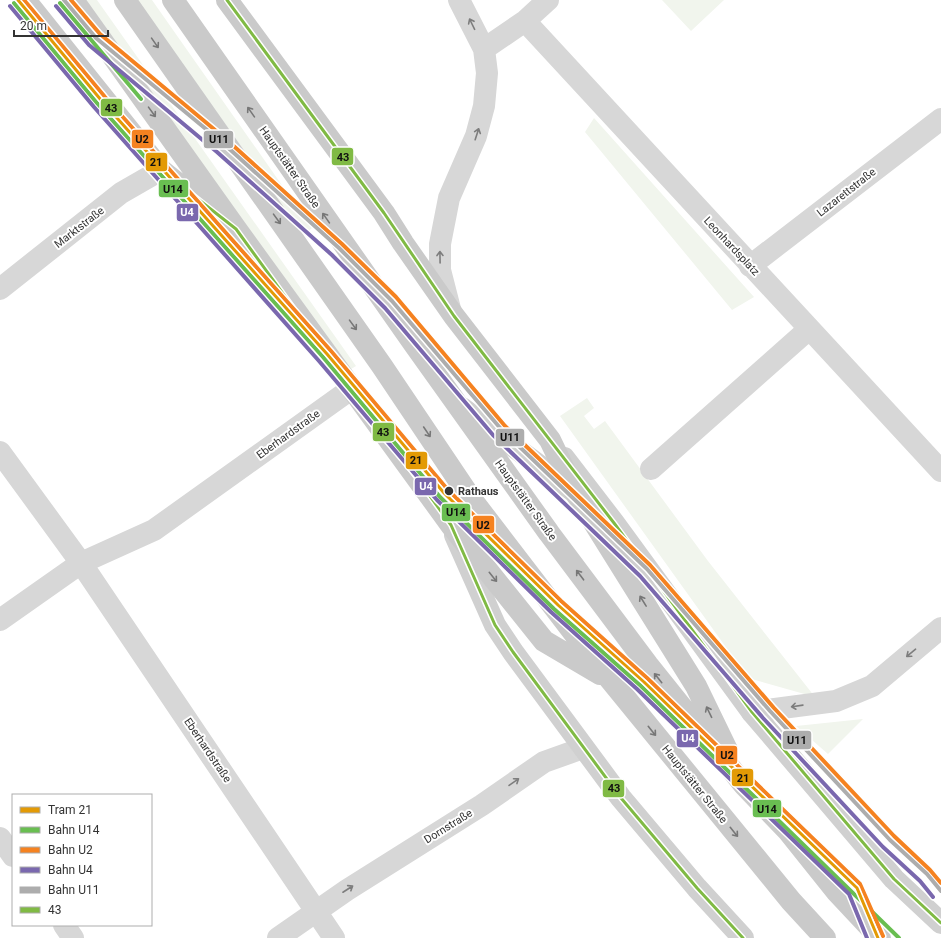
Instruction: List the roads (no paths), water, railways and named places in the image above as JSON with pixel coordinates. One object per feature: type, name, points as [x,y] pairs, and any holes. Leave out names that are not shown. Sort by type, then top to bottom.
[{"type":"main road","points":[[25,0],[161,170],[236,229]]},
{"type":"main road","points":[[73,0],[351,389],[451,525],[544,641],[610,679]]},
{"type":"main road","name":"Hauptstätter Straße","points":[[125,0],[382,366],[472,500],[610,679],[791,901],[825,938]]},
{"type":"main road","name":"Hauptstätter Straße","points":[[173,0],[458,406],[549,533],[648,666],[744,785],[788,832],[836,891],[880,938]]},
{"type":"main road","points":[[227,0],[277,70],[324,130],[450,309],[495,370],[550,440],[575,492],[696,686],[744,785]]},
{"type":"street","points":[[450,309],[440,270],[440,244],[449,198],[476,136],[484,106],[487,73],[484,49],[459,0]]},
{"type":"street","points":[[484,49],[525,21],[548,0]]},
{"type":"street","name":"Leonhardsplatz","points":[[525,21],[941,472]]},
{"type":"street","name":"Lazarettstraße","points":[[750,266],[941,119]]},
{"type":"street","name":"Marktstraße","points":[[0,289],[121,193],[161,170]]},
{"type":"street","points":[[650,469],[809,329]]},
{"type":"street","name":"Eberhardstraße","points":[[81,563],[154,530],[351,389]]},
{"type":"street","points":[[458,406],[575,492],[614,523]]},
{"type":"street","points":[[550,440],[614,523],[752,712],[894,879],[941,923]]},
{"type":"street","name":"Eberhardstraße","points":[[0,452],[81,563],[334,938]]},
{"type":"street","points":[[451,525],[495,625],[583,748],[621,798],[692,882],[743,938]]},
{"type":"street","points":[[0,620],[81,563]]},
{"type":"street","points":[[752,712],[836,701],[872,686],[941,628]]},
{"type":"street","name":"Dornstraße","points":[[278,938],[316,911],[482,805],[544,762],[583,748]]},
{"type":"street","points":[[0,838],[12,855]]},
{"type":"street","points":[[65,926],[73,938]]},
{"type":"tram line","name":"21","points":[[18,0],[101,100],[327,354],[444,493],[558,605],[644,682],[857,888],[878,938]]},
{"type":"rail line","name":"U2","points":[[24,0],[105,97],[331,351],[448,490],[561,601],[647,678],[860,884],[883,936]]},
{"type":"rail line","name":"U11","points":[[64,0],[96,38],[224,144],[339,248],[392,301],[501,429],[647,569],[770,711],[890,840],[927,874],[941,891]]},
{"type":"rail line","name":"U2","points":[[71,0],[100,34],[227,140],[342,244],[396,297],[505,426],[650,565],[774,708],[894,836],[930,870],[941,883]]},
{"type":"rail line","name":"U14","points":[[14,3],[97,103],[323,357],[440,497],[554,609],[641,686],[899,938]]},
{"type":"rail line","name":"U14","points":[[60,3],[141,99]]},
{"type":"rail line","name":"U4","points":[[10,6],[94,107],[319,361],[437,500],[551,612],[637,689],[849,894],[867,938]]},
{"type":"rail line","name":"U4","points":[[56,6],[89,45],[217,152],[332,255],[385,308],[493,435],[640,576],[763,718],[883,847],[920,881],[933,897]]},
{"type":"place","name":"Rathaus","points":[[449,491]]}]
